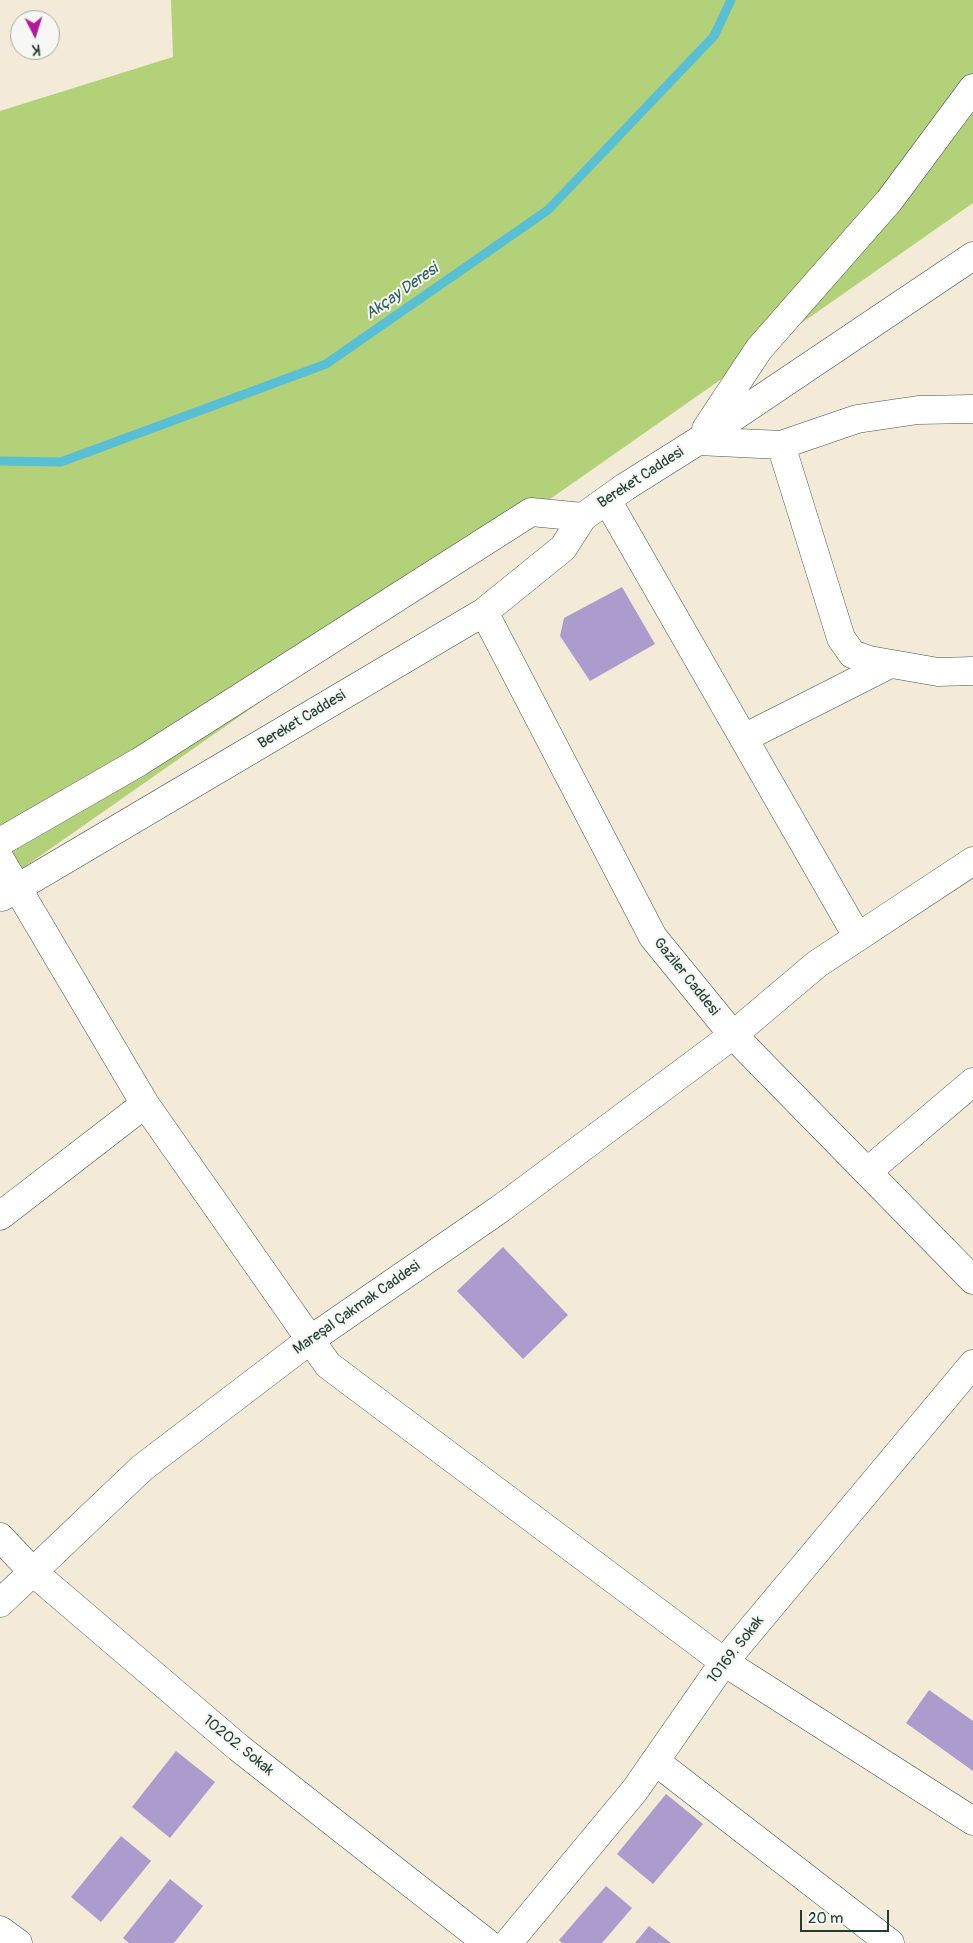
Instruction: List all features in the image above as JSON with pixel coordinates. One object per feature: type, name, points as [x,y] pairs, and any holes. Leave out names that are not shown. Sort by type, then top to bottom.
[{"type":"street","points":[[698,441],[759,349],[889,201],[973,88]]},
{"type":"street","name":"Bereket Caddesi","points":[[8,894],[484,612],[563,548],[583,516],[973,256]]},
{"type":"street","points":[[698,441],[781,445],[857,420],[918,410],[973,409]]},
{"type":"street","points":[[781,445],[841,638],[852,654],[869,660],[938,672],[973,671]]},
{"type":"street","points":[[607,500],[857,936]]},
{"type":"street","name":"Bereket Caddesi","points":[[0,842],[140,762],[530,512],[583,516]]},
{"type":"street","name":"Gaziler Caddesi","points":[[484,612],[653,937],[733,1035],[973,1280]]},
{"type":"street","points":[[744,738],[890,664]]},
{"type":"street","points":[[0,859],[8,894],[145,1104],[328,1365],[724,1662],[973,1822]]},
{"type":"street","name":"Mareşal Çakmak Caddesi","points":[[0,1603],[142,1468],[310,1340],[500,1209],[733,1035],[817,964],[973,860]]},
{"type":"street","points":[[867,1172],[973,1082]]},
{"type":"street","points":[[0,1216],[145,1104]]},
{"type":"street","name":"10169. Sokak","points":[[508,1943],[635,1790],[724,1662],[973,1364]]},
{"type":"street","name":"10202. Sokak","points":[[0,1537],[33,1572],[239,1748],[487,1943]]},
{"type":"street","points":[[655,1761],[890,1943]]},
{"type":"street","points":[[0,1930],[18,1943]]},
{"type":"green space","points":[[171,0],[973,0],[973,203],[0,884],[0,111],[173,57]]},
{"type":"building","points":[[622,587],[655,644],[590,681],[560,636],[564,618]]},
{"type":"building","points":[[503,1247],[568,1315],[523,1359],[457,1291]]},
{"type":"building","points":[[929,1690],[973,1721],[973,1771],[906,1723]]},
{"type":"building","points":[[176,1751],[215,1782],[170,1838],[132,1807]]},
{"type":"building","points":[[666,1794],[703,1824],[653,1884],[617,1854]]},
{"type":"building","points":[[121,1836],[151,1861],[101,1922],[71,1897]]},
{"type":"building","points":[[170,1879],[203,1906],[174,1943],[129,1943],[123,1938]]},
{"type":"building","points":[[606,1886],[632,1908],[602,1943],[562,1943],[559,1940]]},
{"type":"building","points":[[649,1926],[671,1943],[635,1943]]},
{"type":"waterway","name":"Akçay Deresi","points":[[0,461],[61,462],[326,364],[548,210],[714,36],[731,0]]}]
